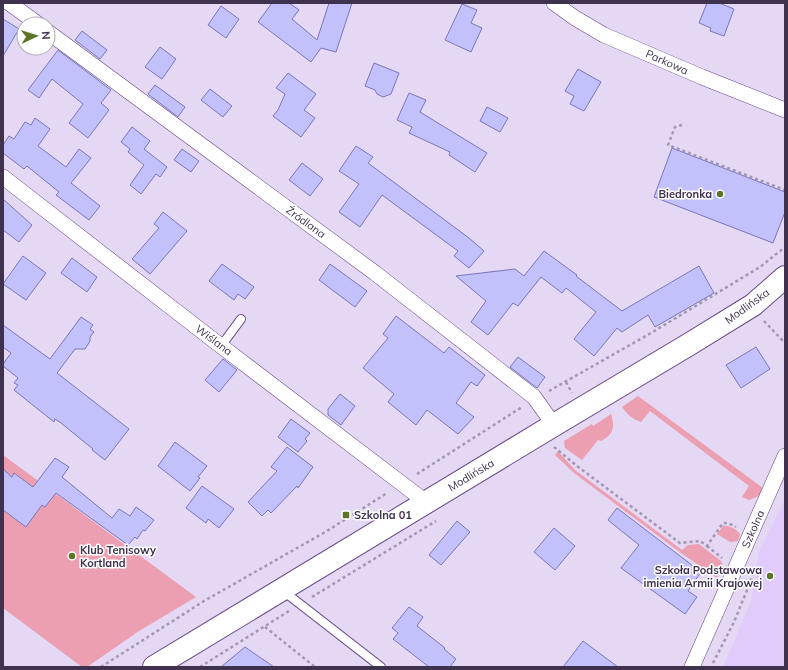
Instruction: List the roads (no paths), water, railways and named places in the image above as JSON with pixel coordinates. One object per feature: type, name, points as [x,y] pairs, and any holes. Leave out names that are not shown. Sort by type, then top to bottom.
[{"type":"main road","name":"Modlińska","points":[[154,667],[281,589],[688,346],[753,305],[785,277]]},
{"type":"street","points":[[9,3],[27,16]]},
{"type":"street","name":"Parkowa","points":[[554,3],[575,18],[604,35],[702,77],[785,110]]},
{"type":"street","name":"Źródlana","points":[[56,38],[375,273],[536,398],[554,425]]},
{"type":"street","name":"Wiślana","points":[[3,176],[221,346],[426,502]]},
{"type":"street","name":"Szkolna","points":[[692,667],[751,534],[780,481],[785,456]]},
{"type":"lane","points":[[221,346],[241,319]]},
{"type":"lane","points":[[281,589],[381,667]]},
{"type":"place","name":"Biedronka","points":[[720,194]]},
{"type":"place","name":"Szkolna 01","points":[[346,515]]},
{"type":"place","name":"Klub Tenisowy Kortland","points":[[72,556]]},
{"type":"place","name":"Szkoła Podstawowa imienia Armii Krajowej","points":[[770,576]]}]
